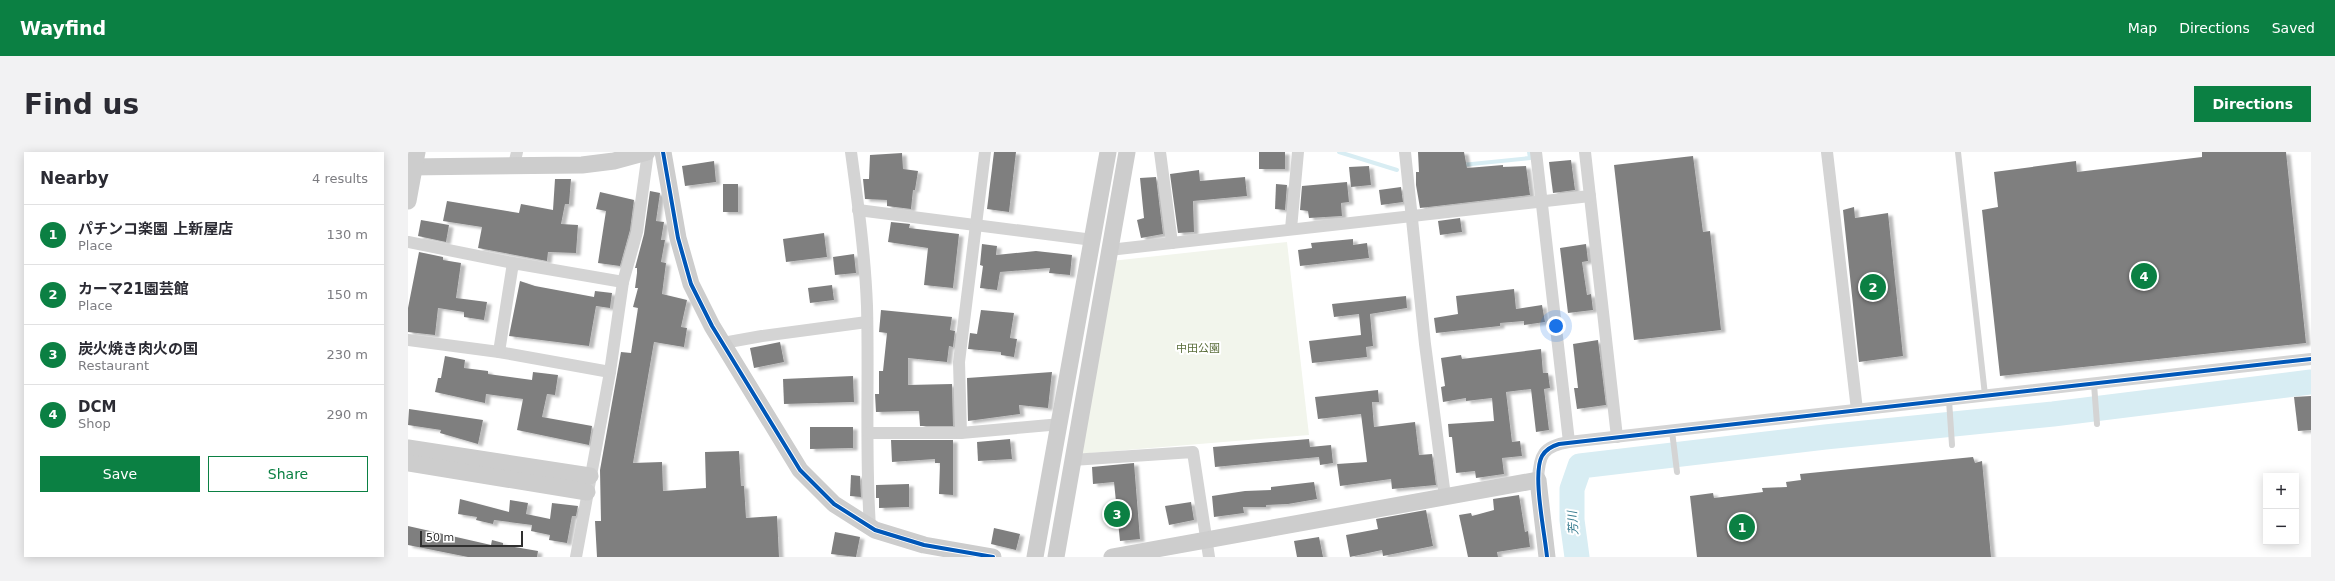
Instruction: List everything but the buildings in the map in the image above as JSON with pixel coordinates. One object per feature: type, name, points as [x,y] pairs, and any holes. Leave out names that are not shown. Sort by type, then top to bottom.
[{"type":"street","points":[[408,201],[413,162],[516,159],[603,163],[629,158],[648,152],[636,232],[624,282],[610,372],[588,484],[576,557]]},
{"type":"street","points":[[663,152],[678,238],[688,274],[712,326],[724,343],[800,470],[834,504],[870,527],[897,538],[945,554],[992,557]]},
{"type":"street","points":[[851,152],[858,210],[866,322],[869,433],[866,473],[870,527]]},
{"type":"street","points":[[961,433],[959,362],[986,152]]},
{"type":"street","points":[[1035,557],[1108,152]]},
{"type":"street","points":[[1056,557],[1127,152]]},
{"type":"street","points":[[1160,152],[1172,243]]},
{"type":"street","points":[[1291,230],[1298,152]]},
{"type":"street","points":[[1405,152],[1425,344],[1445,496]]},
{"type":"street","points":[[1536,152],[1569,442]]},
{"type":"street","points":[[1585,152],[1617,437]]},
{"type":"street","points":[[1827,152],[1856,410]]},
{"type":"street","points":[[1109,250],[1590,196]]},
{"type":"street","points":[[858,210],[1092,240]]},
{"type":"street","points":[[408,242],[513,263],[624,282]]},
{"type":"street","points":[[499,352],[513,263]]},
{"type":"street","points":[[724,343],[762,336],[866,322]]},
{"type":"street","points":[[408,340],[499,352],[610,372]]},
{"type":"street","points":[[1547,557],[1538,480],[1539,465],[1546,451],[1554,446],[1569,442],[1617,437],[1673,435],[1856,410],[1950,404],[1985,395],[2095,389],[2311,359]]},
{"type":"street","points":[[869,433],[961,433],[1060,424]]},
{"type":"street","points":[[408,448],[588,484]]},
{"type":"street","points":[[1072,460],[1193,452],[1209,557]]},
{"type":"street","points":[[408,463],[588,484]]},
{"type":"street","points":[[1112,557],[1538,480]]},
{"type":"lane","points":[[1958,152],[1985,395]]},
{"type":"lane","points":[[2095,389],[2097,424]]},
{"type":"lane","points":[[1950,404],[1952,445]]},
{"type":"lane","points":[[1673,435],[1677,472]]},
{"type":"green space","name":"中田公園","points":[[1287,242],[1309,435],[1078,454],[1111,261]]},
{"type":"waterway","points":[[1339,152],[1397,170]]},
{"type":"waterway","points":[[1462,165],[1530,158],[1529,152]]},
{"type":"waterway","name":"芳川","points":[[1577,557],[1572,520],[1572,489],[1580,466],[1825,437],[2053,414],[2311,382]]},
{"type":"cycle path","points":[[663,152],[678,238],[691,284],[712,326],[800,470],[834,504],[875,530],[924,545],[993,557]]},
{"type":"cycle path","points":[[1547,557],[1540,505],[1538,476],[1539,465],[1545,451],[1559,444],[2311,359]]},
{"type":"place","name":"DCM","points":[[2144,276]]},
{"type":"place","name":"カーマ21園芸館","points":[[1873,287]]},
{"type":"place","name":"炭火焼き肉火の国","points":[[1117,514]]},
{"type":"place","name":"パチンコ楽園 上新屋店","points":[[1742,527]]}]
